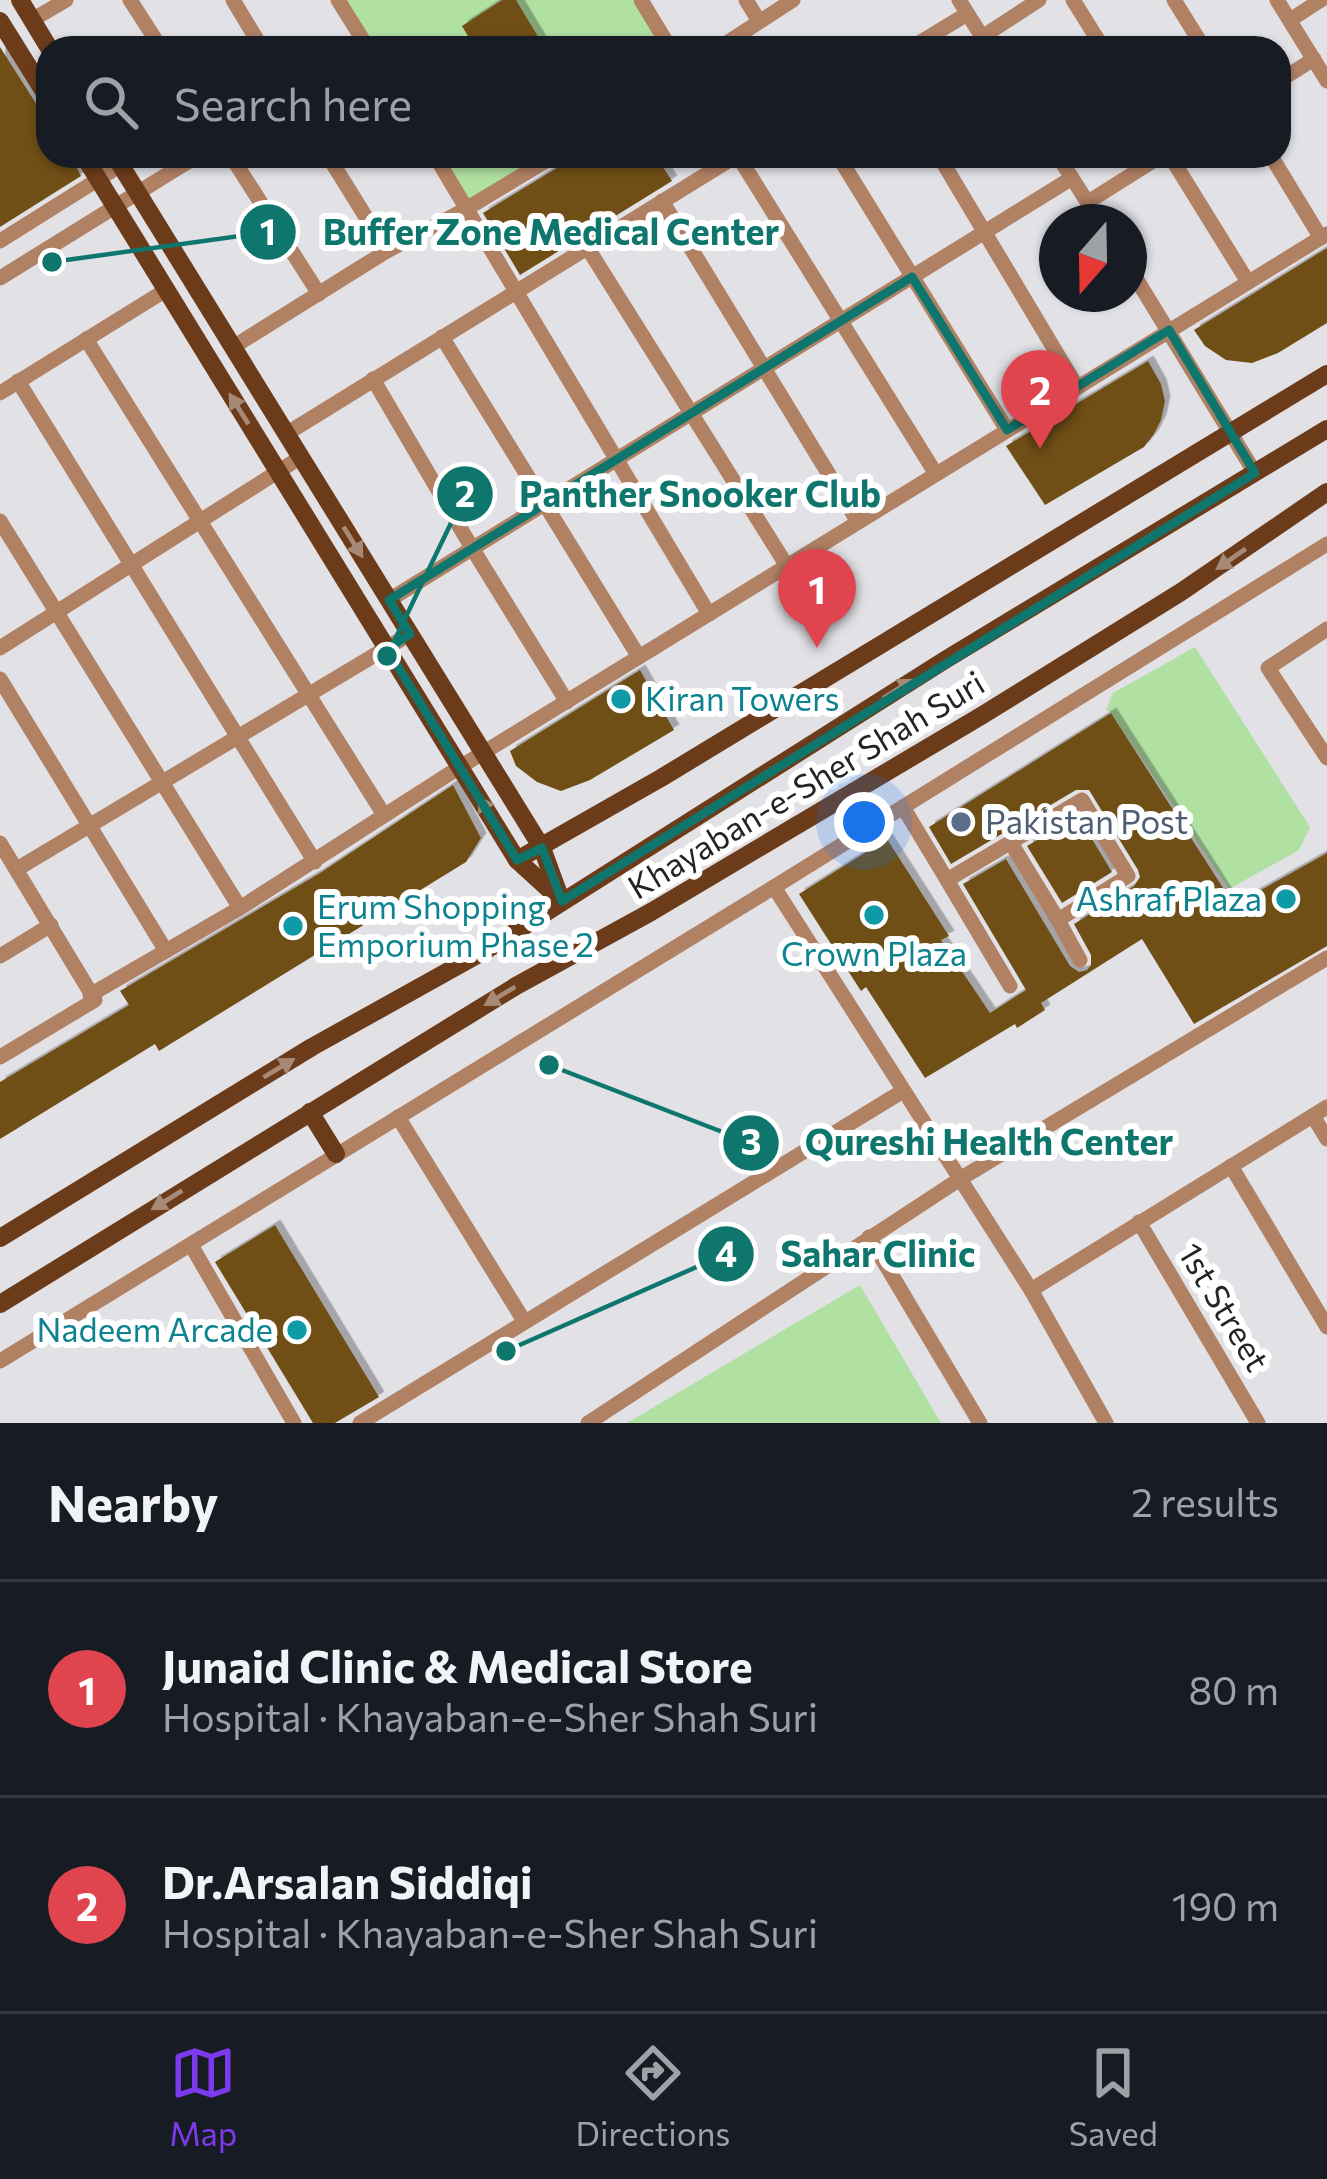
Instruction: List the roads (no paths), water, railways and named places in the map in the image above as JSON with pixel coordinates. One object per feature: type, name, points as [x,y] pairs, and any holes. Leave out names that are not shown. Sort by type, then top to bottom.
[{"type":"main road","points":[[20,0],[42,36]]},
{"type":"main road","points":[[0,21],[36,79]]},
{"type":"main road","points":[[87,168],[90,184],[166,290],[517,860],[562,901]]},
{"type":"main road","points":[[122,168],[542,848],[562,901]]},
{"type":"main road","points":[[517,860],[1327,374]]},
{"type":"main road","name":"Khayaban-e-Sher Shah Suri","points":[[0,1238],[312,1047],[488,949],[945,660],[1327,429]]},
{"type":"main road","name":"Khayaban-e-Sher Shah Suri","points":[[0,1304],[515,986],[651,912],[981,716],[1181,592],[1327,492]]},
{"type":"main road","points":[[310,1112],[336,1154]]},
{"type":"main road","points":[[0,1294],[35,1281]]},
{"type":"street","points":[[32,20],[66,0]]},
{"type":"street","points":[[130,0],[153,36]]},
{"type":"street","points":[[233,0],[255,36]]},
{"type":"street","points":[[338,0],[360,36]]},
{"type":"street","points":[[641,0],[663,36]]},
{"type":"street","points":[[746,0],[759,20]]},
{"type":"street","points":[[736,36],[793,0]]},
{"type":"street","points":[[994,36],[1039,0]]},
{"type":"street","points":[[1072,0],[1094,36]]},
{"type":"street","points":[[1174,0],[1196,36]]},
{"type":"street","points":[[1277,0],[1327,81]]},
{"type":"street","points":[[1290,20],[1321,0]]},
{"type":"street","points":[[926,36],[963,7],[982,36]]},
{"type":"street","points":[[1291,73],[1314,59]]},
{"type":"street","points":[[0,241],[109,168]]},
{"type":"street","points":[[0,278],[177,168]]},
{"type":"street","points":[[239,168],[319,294]]},
{"type":"street","points":[[336,168],[388,251]]},
{"type":"street","points":[[441,168],[709,614]]},
{"type":"street","points":[[233,347],[534,168]]},
{"type":"street","points":[[286,434],[717,168]]},
{"type":"street","points":[[745,168],[936,474]]},
{"type":"street","points":[[845,168],[1007,430]]},
{"type":"street","points":[[946,168],[1076,387]]},
{"type":"street","points":[[1066,168],[1088,202],[1146,168]]},
{"type":"street","points":[[1174,168],[1248,282]]},
{"type":"street","points":[[90,995],[315,862],[460,767],[1324,236],[1279,168]]},
{"type":"street","points":[[389,600],[1072,178]]},
{"type":"street","points":[[662,201],[858,522]]},
{"type":"street","points":[[587,247],[787,566]]},
{"type":"street","points":[[0,393],[166,290]]},
{"type":"street","points":[[1147,295],[1255,473]]},
{"type":"street","points":[[442,338],[639,657]]},
{"type":"street","points":[[86,340],[385,815]]},
{"type":"street","points":[[373,379],[567,701]]},
{"type":"street","points":[[18,382],[315,862]]},
{"type":"street","points":[[0,648],[301,457]]},
{"type":"street","points":[[0,521],[240,908]]},
{"type":"street","points":[[0,1361],[1327,544]]},
{"type":"street","points":[[1327,629],[1268,668],[1327,758]]},
{"type":"street","points":[[16,869],[410,634]]},
{"type":"street","points":[[0,679],[166,951]]},
{"type":"street","points":[[947,880],[1082,800],[1128,876],[1058,920]]},
{"type":"street","points":[[903,807],[1010,986]]},
{"type":"street","points":[[1011,843],[1080,960]]},
{"type":"street","points":[[0,1057],[95,1000],[1,849]]},
{"type":"street","points":[[774,887],[1030,1290],[1106,1423]]},
{"type":"street","points":[[0,956],[51,925]]},
{"type":"street","points":[[588,1423],[960,1179],[1327,958]]},
{"type":"street","points":[[360,1423],[903,1091]]},
{"type":"street","points":[[1030,1290],[1320,1112],[1327,1139]]},
{"type":"street","points":[[398,1117],[524,1322]]},
{"type":"street","points":[[1231,1166],[1327,1327]]},
{"type":"street","name":"1st Street","points":[[1139,1222],[1258,1423]]},
{"type":"street","points":[[869,1237],[980,1423]]},
{"type":"street","points":[[191,1245],[294,1423]]},
{"type":"place","name":"Buffer Zone Medical Center","points":[[52,262]]},
{"type":"place","name":"Dr.Arsalan Siddiqi","points":[[1040,449]]},
{"type":"place","name":"Junaid Clinic & Medical Store","points":[[817,648]]},
{"type":"place","name":"Panther Snooker Club","points":[[387,656]]},
{"type":"place","name":"Kiran Towers","points":[[621,699]]},
{"type":"place","name":"Pakistan Post","points":[[961,822]]},
{"type":"place","name":"Ashraf Plaza","points":[[1286,899]]},
{"type":"place","name":"Crown Plaza","points":[[874,915]]},
{"type":"place","name":"Erum Shopping Emporium Phase 2","points":[[293,926]]},
{"type":"place","name":"Qureshi Health Center","points":[[549,1065]]},
{"type":"place","name":"Nadeem Arcade","points":[[297,1330]]},
{"type":"place","name":"Sahar Clinic","points":[[506,1351]]}]
